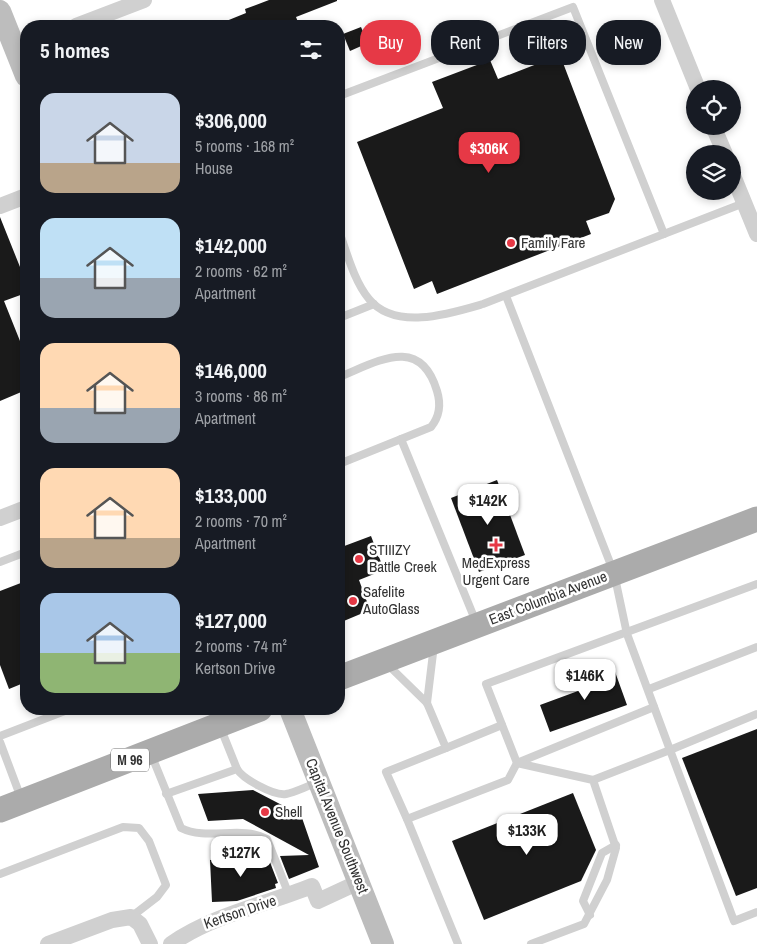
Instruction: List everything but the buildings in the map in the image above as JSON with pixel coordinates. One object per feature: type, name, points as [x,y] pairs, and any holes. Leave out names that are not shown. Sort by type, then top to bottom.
[{"type":"main road","points":[[0,11],[20,45]]},
{"type":"main road","name":"East Columbia Avenue","points":[[345,676],[757,519]]},
{"type":"main road","name":"M 96","points":[[11,806],[245,715]]},
{"type":"main road","name":"Capital Avenue Southwest","points":[[292,715],[384,944]]},
{"type":"street","points":[[92,20],[144,0]]},
{"type":"street","points":[[662,0],[694,80]]},
{"type":"street","points":[[741,195],[757,234]]},
{"type":"street","points":[[0,206],[20,202]]},
{"type":"street","points":[[0,518],[20,510]]},
{"type":"street","name":"Kertson Drive","points":[[171,944],[190,931],[215,919],[312,886],[318,901],[359,882]]},
{"type":"street","points":[[48,944],[112,920],[131,917],[140,924],[150,944]]},
{"type":"lane","points":[[345,94],[573,7],[664,234]]},
{"type":"lane","points":[[345,246],[368,298],[382,311],[403,317],[443,316],[506,296],[744,202]]},
{"type":"lane","points":[[506,296],[614,573],[627,634],[734,921],[757,912]]},
{"type":"lane","points":[[345,316],[374,304]]},
{"type":"lane","points":[[345,375],[392,356],[403,355],[416,359],[427,368],[438,395],[440,408],[437,420],[431,426],[345,462]]},
{"type":"lane","points":[[402,438],[477,625]]},
{"type":"lane","points":[[0,562],[20,554]]},
{"type":"lane","points":[[517,763],[486,684],[627,634],[757,584]]},
{"type":"lane","points":[[427,703],[434,642]]},
{"type":"lane","points":[[648,689],[757,648]]},
{"type":"lane","points":[[384,661],[427,703],[446,748]]},
{"type":"lane","points":[[407,819],[508,780],[517,763],[654,707]]},
{"type":"lane","points":[[517,763],[593,780],[757,714]]},
{"type":"lane","points":[[0,736],[54,715]]},
{"type":"lane","points":[[220,725],[242,776],[276,793],[285,794],[319,782]]},
{"type":"lane","points":[[458,944],[386,772],[502,725]]},
{"type":"lane","points":[[0,742],[11,806]]},
{"type":"lane","points":[[150,752],[181,828],[190,832],[248,834],[267,839],[289,895]]},
{"type":"lane","points":[[166,794],[238,768]]},
{"type":"lane","points":[[531,944],[584,924],[607,880],[616,845],[593,780]]},
{"type":"lane","points":[[0,874],[124,827],[139,828],[149,841],[166,885],[157,896],[131,917]]},
{"type":"lane","points":[[590,915],[583,901],[602,853],[616,845]]},
{"type":"place","name":"Family Fare","points":[[511,243]]},
{"type":"place","name":"MedExpress Urgent Care","points":[[496,545]]},
{"type":"place","name":"STIIIZY Battle Creek","points":[[359,559]]},
{"type":"place","name":"Safelite AutoGlass","points":[[353,601]]},
{"type":"place","name":"Shell","points":[[265,812]]}]
